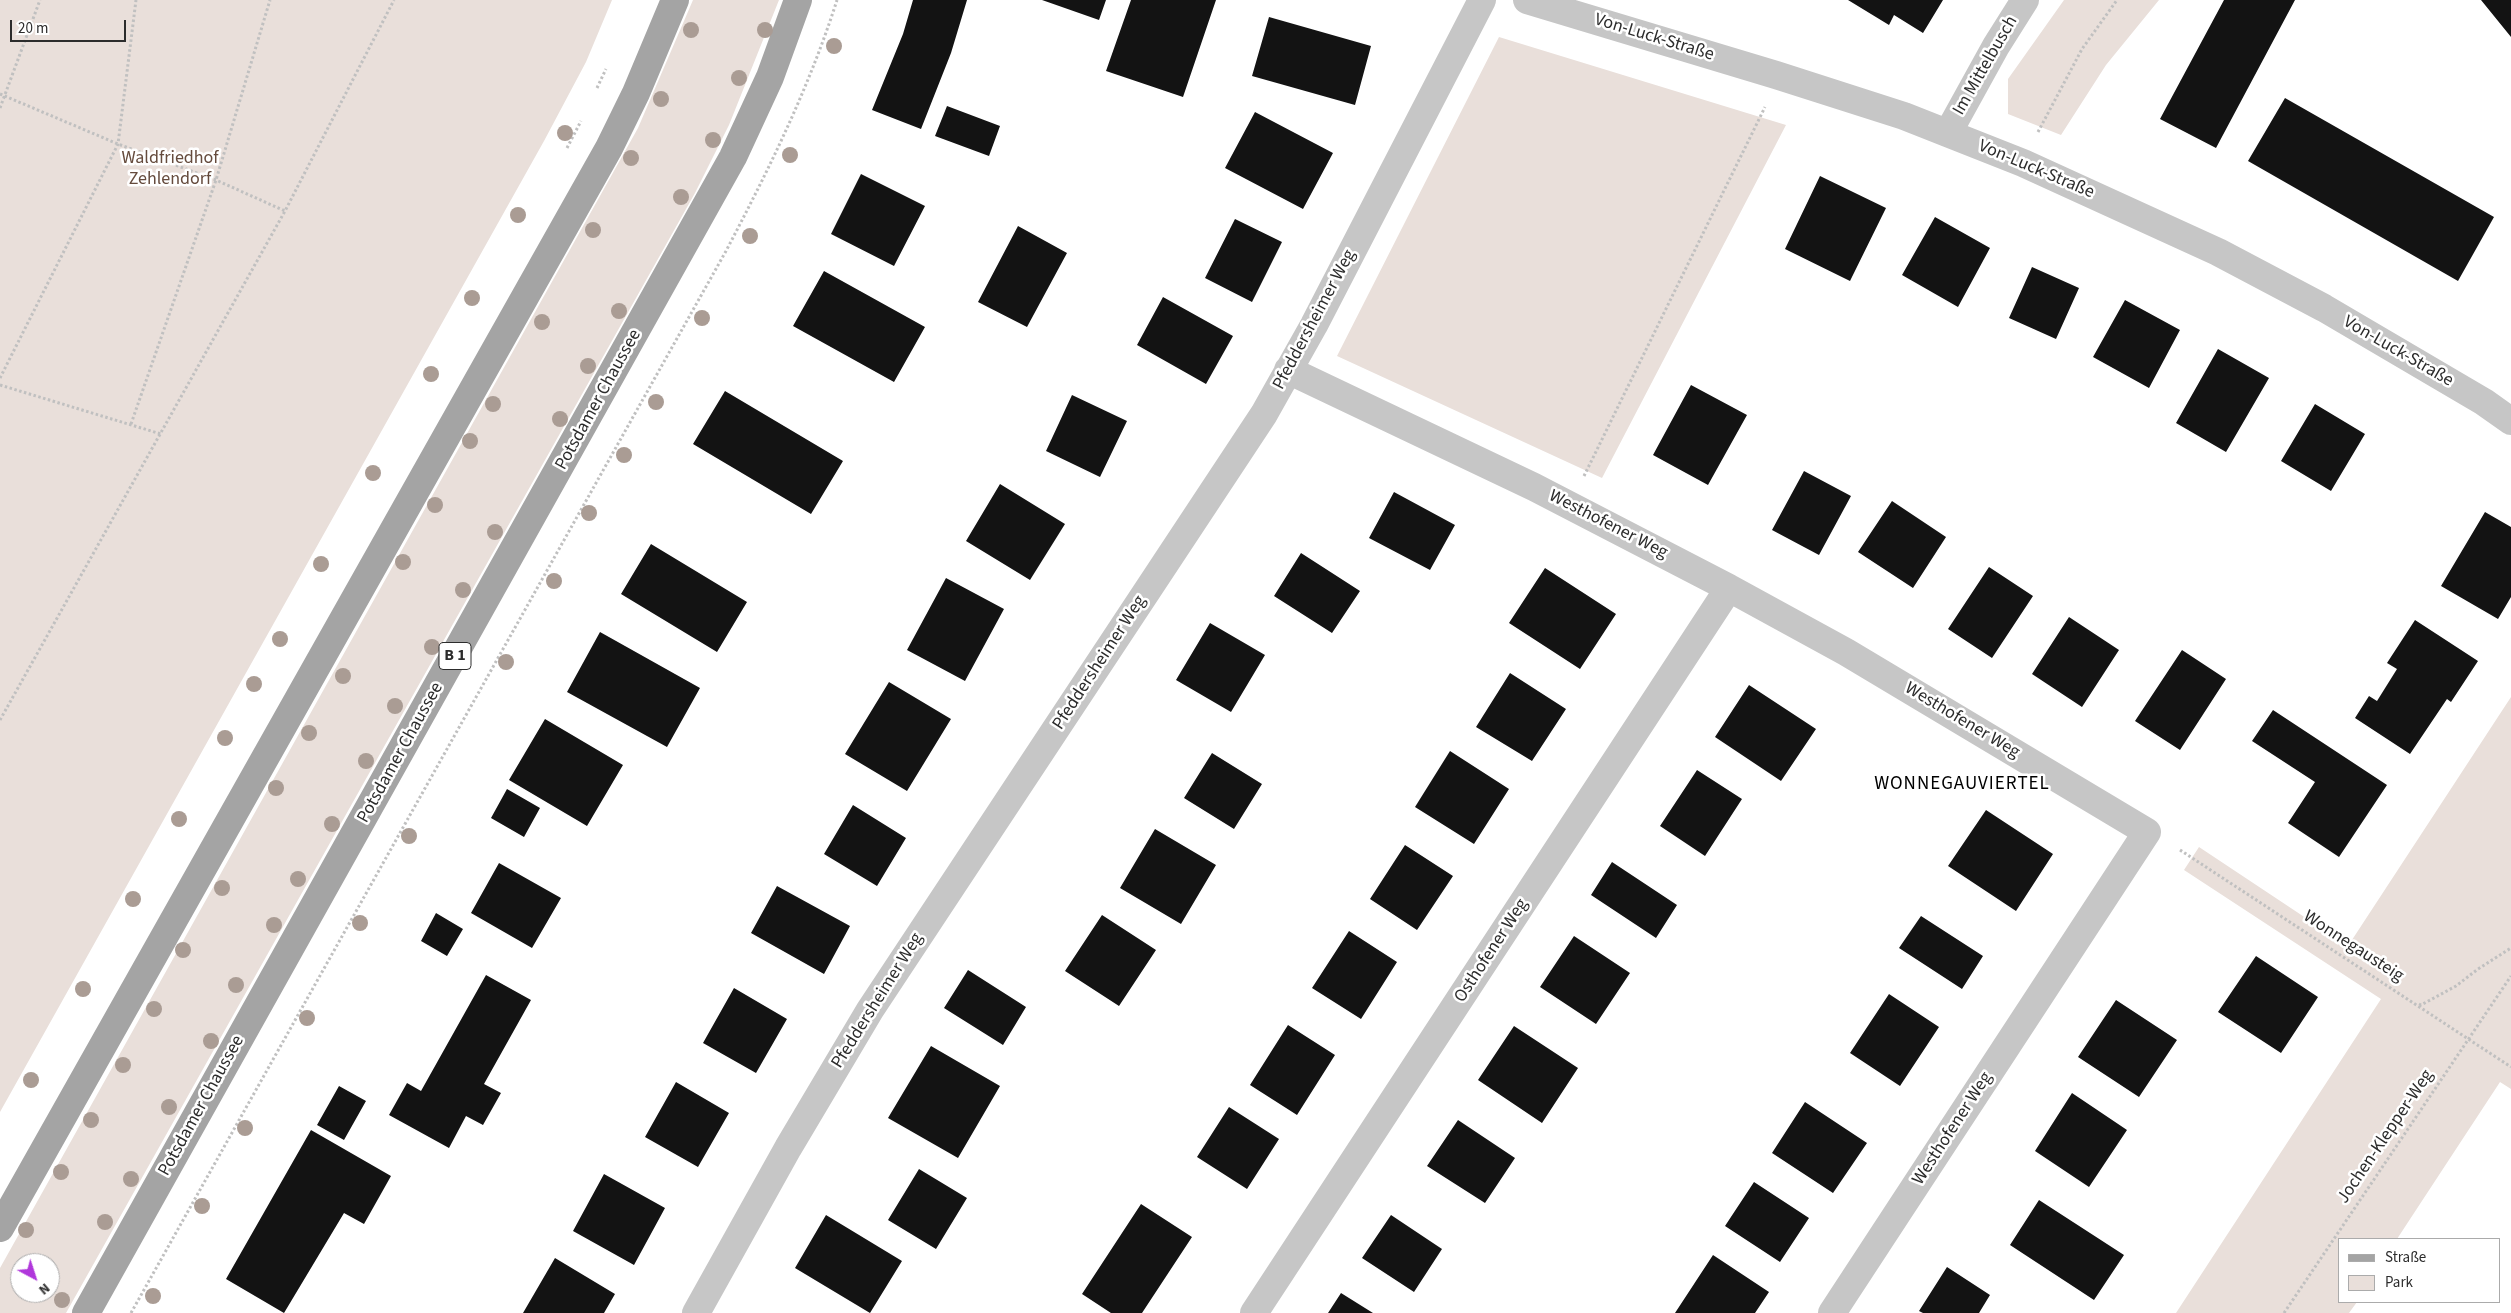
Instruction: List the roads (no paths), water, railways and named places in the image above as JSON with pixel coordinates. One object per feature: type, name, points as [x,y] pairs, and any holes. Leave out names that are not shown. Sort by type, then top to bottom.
[{"type":"main road","points":[[0,1228],[609,148],[636,93],[675,0]]},
{"type":"main road","name":"Potsdamer Chaussee","points":[[86,1313],[733,157],[770,77],[798,0]]},
{"type":"street","name":"Pfeddersheimer Weg","points":[[696,1313],[788,1148],[870,1010],[1264,414],[1318,317],[1482,0]]},
{"type":"street","name":"Von-Luck-Straße","points":[[1527,0],[1776,74],[1948,133],[2023,163],[2218,252],[2332,313],[2484,402],[2511,421]]},
{"type":"street","name":"Im Mittelbusch","points":[[1948,133],[1996,46],[2025,0]]},
{"type":"street","name":"Westhofener Weg","points":[[1288,370],[1534,487],[1729,588],[1846,652],[2147,832],[1832,1313]]},
{"type":"street","name":"Osthofener Weg","points":[[1254,1313],[1729,588]]},
{"type":"district","name":"WONNEGAUVIERTEL","points":[[1962,785]]},
{"type":"park label","name":"Waldfriedhof Zehlendorf","points":[[170,169]]}]
